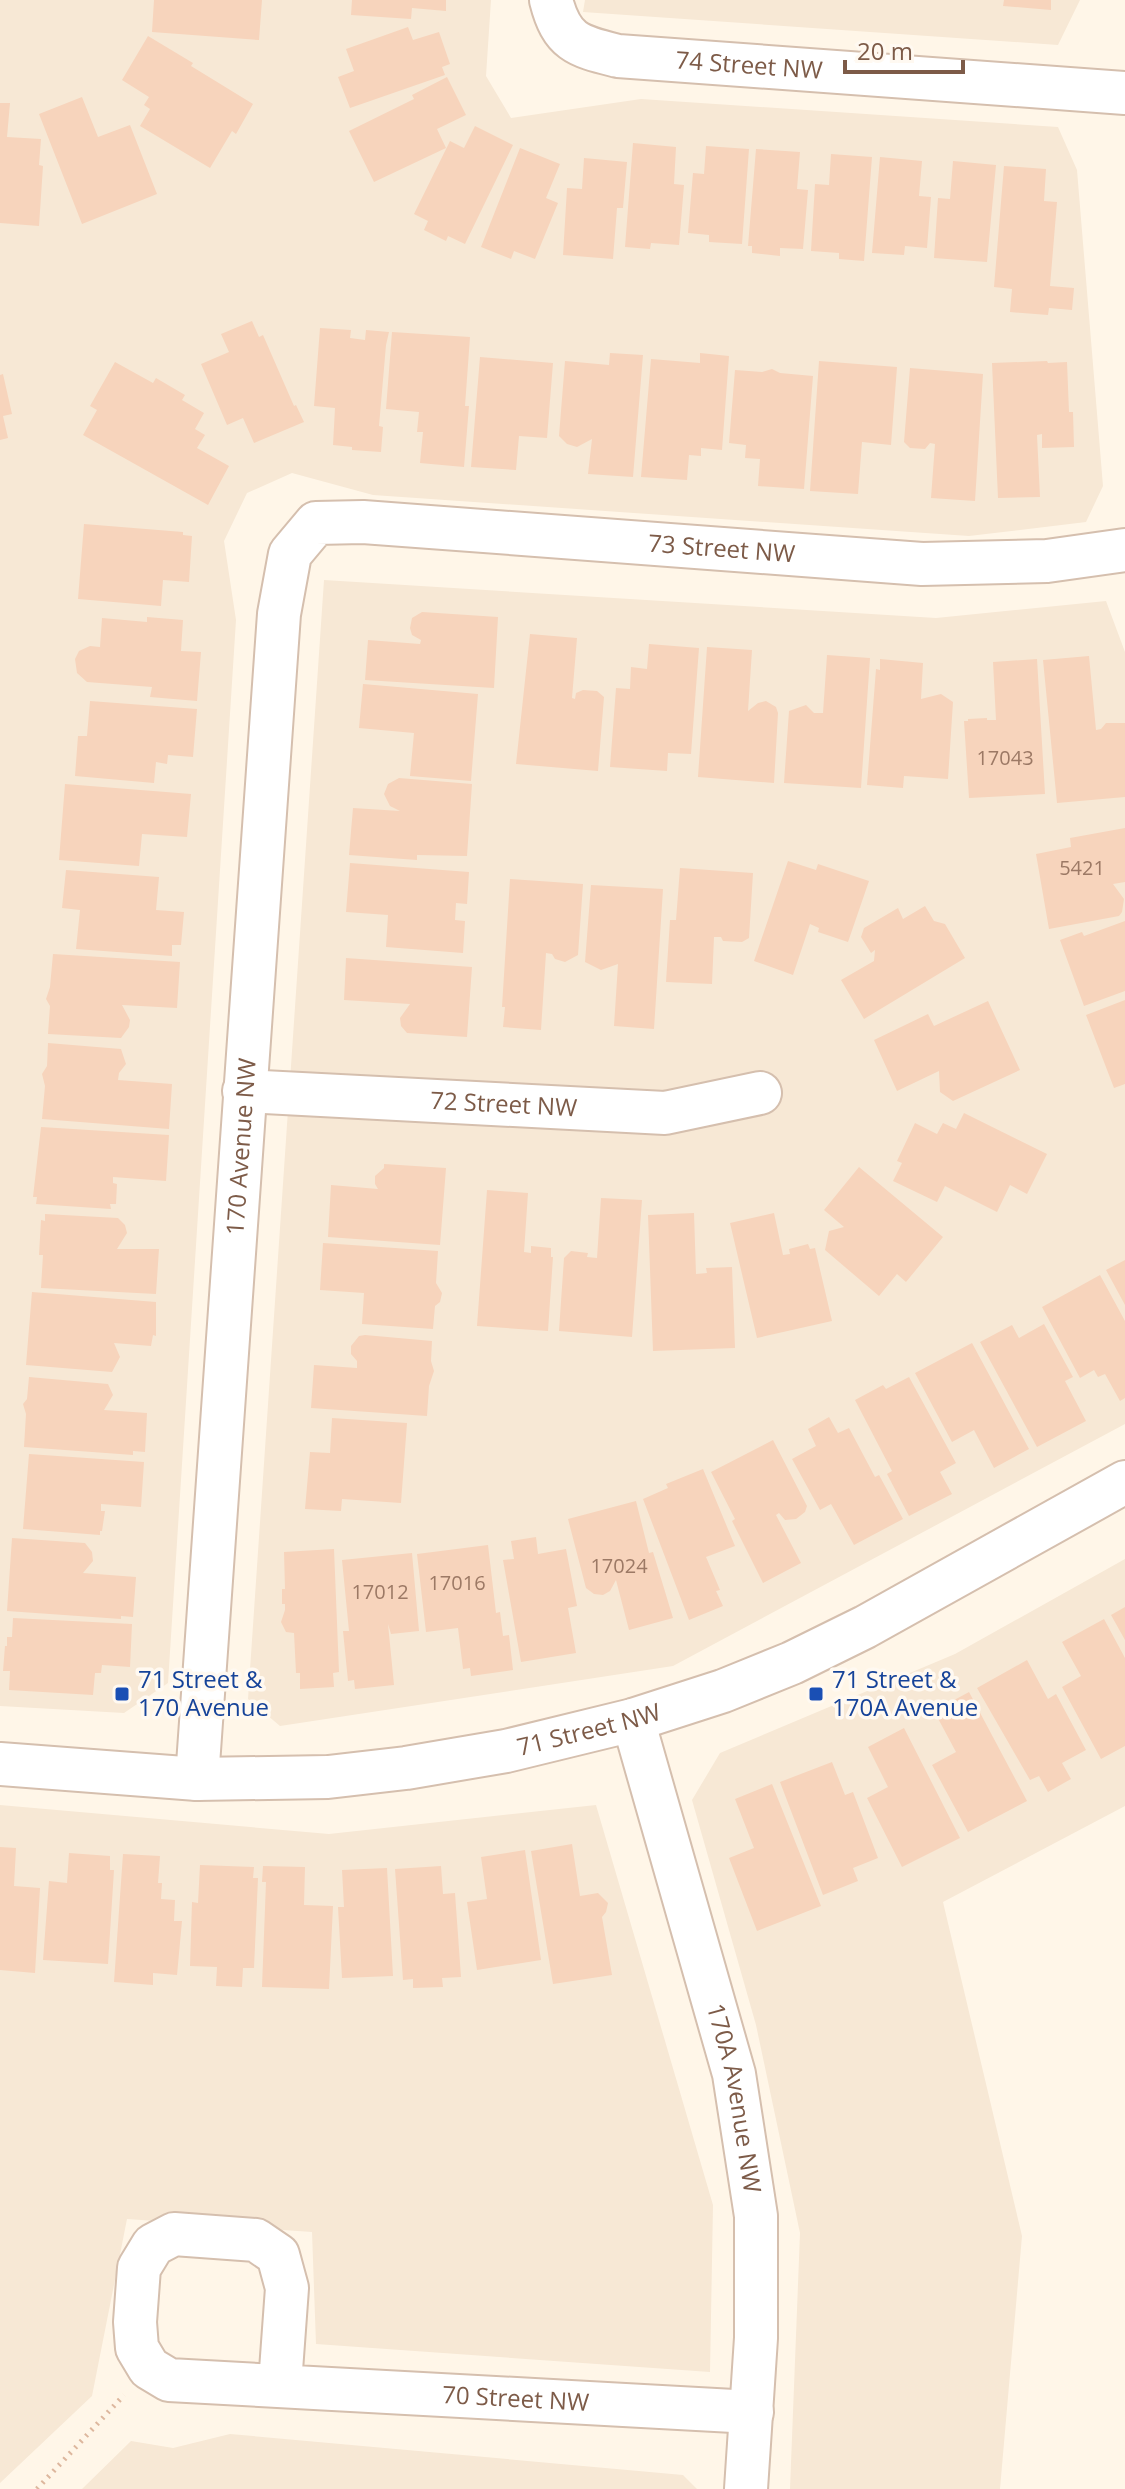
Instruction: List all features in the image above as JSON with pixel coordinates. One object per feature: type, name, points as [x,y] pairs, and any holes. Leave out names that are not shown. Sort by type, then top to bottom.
[{"type":"street","name":"74 Street NW","points":[[551,0],[567,38],[593,50],[618,56],[1125,93]]},
{"type":"street","name":"73 Street NW","points":[[316,523],[363,522],[922,564],[1047,561],[1125,550]]},
{"type":"street","name":"170 Avenue NW","points":[[197,1779],[279,614],[290,554],[316,523]]},
{"type":"street","name":"72 Street NW","points":[[244,1091],[665,1113],[760,1093]]},
{"type":"street","name":"71 Street NW","points":[[0,1764],[197,1779],[328,1777],[506,1751],[633,1720],[723,1691],[792,1663],[865,1627],[1125,1482]]},
{"type":"street","name":"170A Avenue NW","points":[[633,1720],[734,2074],[756,2216],[756,2338],[746,2489]]},
{"type":"street","points":[[149,2368],[137,2348],[135,2322],[139,2268],[153,2245],[174,2234],[256,2240],[278,2255],[287,2288],[280,2384]]},
{"type":"street","name":"70 Street NW","points":[[149,2368],[169,2380],[752,2412]]},
{"type":"path","points":[[37,2489],[149,2368]]},
{"type":"shaded area","points":[[0,0],[491,0],[486,76],[511,118],[641,99],[1058,127],[1077,170],[1103,486],[1086,522],[969,536],[373,495],[292,473],[247,493],[224,541],[236,620],[168,1683],[124,1713],[0,1706]]},
{"type":"shaded area","points":[[585,0],[1080,0],[1058,45],[583,12]]},
{"type":"shaded area","points":[[324,580],[936,618],[1106,601],[1125,652],[1125,1424],[673,1666],[280,1726],[248,1699]]},
{"type":"shaded area","points":[[1125,1559],[1125,1806],[943,1902],[1022,2236],[1000,2489],[790,2489],[800,2233],[756,2025],[692,1800],[720,1753],[955,1654]]},
{"type":"shaded area","points":[[0,1805],[329,1834],[596,1805],[713,2205],[710,2372],[316,2344],[312,2232],[127,2219],[92,2396],[0,2483]]},
{"type":"shaded area","points":[[230,2434],[683,2475],[697,2489],[82,2489],[131,2441],[173,2448]]},
{"type":"building","points":[[154,0],[262,0],[259,40],[152,32]]},
{"type":"building","points":[[352,0],[446,0],[446,11],[412,8],[411,19],[351,15]]},
{"type":"building","points":[[1004,0],[1051,0],[1051,10],[1003,6]]},
{"type":"building","points":[[408,27],[413,40],[439,32],[450,64],[442,67],[445,75],[350,108],[338,77],[354,71],[346,49]]},
{"type":"building","points":[[148,36],[253,104],[236,134],[232,131],[210,168],[140,126],[150,109],[144,105],[149,97],[122,80]]},
{"type":"building","points":[[447,77],[466,115],[437,129],[446,148],[374,182],[349,131],[414,99],[412,95]]},
{"type":"building","points":[[82,97],[98,137],[130,125],[157,194],[82,224],[39,114]]},
{"type":"building","points":[[0,103],[10,103],[7,137],[41,139],[39,165],[43,166],[39,226],[0,223]]},
{"type":"building","points":[[475,126],[513,145],[465,244],[448,236],[446,241],[424,230],[428,221],[414,214],[450,141],[464,148]]},
{"type":"building","points":[[633,143],[676,147],[674,184],[684,185],[679,245],[651,243],[650,249],[625,247]]},
{"type":"building","points":[[706,146],[749,149],[742,244],[709,242],[709,235],[688,233],[693,173],[704,174]]},
{"type":"building","points":[[520,148],[560,164],[546,198],[558,203],[535,259],[514,251],[511,259],[481,247]]},
{"type":"building","points":[[756,149],[800,152],[797,189],[808,190],[803,249],[780,248],[780,256],[752,253],[752,246],[748,246]]},
{"type":"building","points":[[831,154],[872,157],[864,261],[839,259],[839,253],[811,251],[815,184],[829,185]]},
{"type":"building","points":[[880,157],[922,161],[919,196],[931,197],[927,248],[905,246],[904,255],[872,253]]},
{"type":"building","points":[[584,158],[627,162],[623,208],[617,208],[613,259],[563,255],[567,188],[582,189]]},
{"type":"building","points":[[953,161],[996,165],[987,262],[934,258],[938,198],[950,199]]},
{"type":"building","points":[[1004,166],[1046,169],[1044,201],[1057,202],[1050,286],[1074,288],[1072,310],[1049,308],[1048,315],[1010,312],[1012,289],[994,287]]},
{"type":"building","points":[[252,321],[259,337],[263,335],[304,422],[254,443],[243,418],[227,425],[201,364],[229,352],[221,334]]},
{"type":"building","points":[[320,328],[351,330],[350,338],[365,340],[366,330],[389,332],[379,426],[383,427],[381,452],[333,445],[335,408],[314,406]]},
{"type":"building","points":[[392,332],[470,337],[464,467],[420,463],[423,432],[417,432],[419,412],[386,409]]},
{"type":"building","points":[[610,353],[643,355],[633,477],[588,474],[592,439],[577,447],[567,444],[559,436],[565,361],[609,365]]},
{"type":"building","points":[[700,353],[729,356],[722,450],[701,448],[701,456],[689,455],[687,480],[641,477],[651,359],[700,363]]},
{"type":"building","points":[[480,357],[553,363],[547,438],[519,436],[516,470],[471,467]]},
{"type":"building","points":[[819,361],[897,367],[891,445],[862,442],[858,494],[810,491]]},
{"type":"building","points":[[115,362],[153,383],[156,378],[185,395],[182,400],[204,413],[195,429],[205,435],[197,448],[229,466],[208,505],[83,435],[97,410],[90,406]]},
{"type":"building","points":[[1067,362],[1074,447],[1042,448],[1042,434],[1037,435],[1040,497],[998,498],[992,363]]},
{"type":"building","points":[[910,368],[983,374],[975,501],[931,498],[935,444],[930,443],[925,449],[910,448],[904,442]]},
{"type":"building","points":[[772,369],[780,373],[813,376],[804,489],[758,486],[760,459],[745,458],[746,445],[729,443],[735,370],[762,372]]},
{"type":"building","points":[[3,374],[12,414],[3,416],[8,438],[0,440],[0,375]]},
{"type":"building","points":[[84,524],[183,532],[183,535],[192,536],[189,582],[163,580],[161,606],[78,599]]},
{"type":"building","points":[[422,612],[498,617],[494,688],[365,680],[368,640],[420,644],[421,640],[412,635],[410,628],[412,618]]},
{"type":"building","points":[[147,617],[183,620],[181,651],[201,652],[197,701],[150,697],[152,687],[87,682],[77,673],[75,659],[79,651],[90,646],[100,647],[102,618],[147,622]]},
{"type":"building","points":[[530,634],[577,638],[572,698],[575,699],[576,693],[583,690],[597,691],[604,697],[598,771],[516,764]]},
{"type":"building","points":[[649,644],[699,648],[691,754],[668,753],[667,771],[610,767],[616,688],[630,689],[631,667],[647,669]]},
{"type":"building","points":[[707,647],[752,650],[748,711],[766,701],[776,707],[778,713],[774,783],[698,777]]},
{"type":"building","points":[[827,655],[870,658],[861,788],[784,783],[789,711],[806,705],[814,713],[823,713]]},
{"type":"building","points":[[1089,656],[1096,730],[1106,723],[1125,723],[1125,797],[1057,803],[1043,660]]},
{"type":"building","points":[[880,659],[923,663],[921,699],[941,694],[953,702],[948,779],[904,776],[903,788],[867,785],[876,669],[880,670]]},
{"type":"building","points":[[1037,659],[1045,794],[969,798],[964,721],[996,720],[993,662]]},
{"type":"building","points":[[363,684],[478,694],[471,781],[410,776],[414,733],[359,728]]},
{"type":"building","points":[[90,701],[197,709],[193,757],[168,755],[167,764],[156,762],[154,783],[75,776],[78,736],[87,736]]},
{"type":"building","points":[[399,778],[472,784],[467,856],[417,855],[417,860],[349,855],[353,808],[400,811],[390,806],[384,794],[388,784]]},
{"type":"building","points":[[65,784],[191,794],[187,837],[142,834],[139,866],[59,860]]},
{"type":"building","points":[[1125,828],[1125,882],[1113,884],[1124,899],[1119,916],[1049,929],[1036,854],[1071,847],[1070,838]]},
{"type":"building","points":[[788,861],[816,870],[818,864],[869,881],[848,942],[818,932],[819,928],[810,924],[793,975],[754,961]]},
{"type":"building","points":[[350,863],[469,872],[467,904],[456,903],[455,920],[465,921],[463,953],[386,947],[388,915],[346,912]]},
{"type":"building","points":[[680,868],[753,873],[749,938],[742,942],[714,937],[712,984],[666,982],[670,920],[676,920]]},
{"type":"building","points":[[66,870],[159,877],[156,910],[184,912],[181,945],[172,945],[172,956],[76,949],[80,910],[62,908]]},
{"type":"building","points":[[510,879],[583,884],[578,955],[565,962],[546,953],[541,1030],[503,1027]]},
{"type":"building","points":[[591,885],[663,889],[654,1029],[614,1026],[618,964],[601,970],[585,962]]},
{"type":"building","points":[[925,906],[934,921],[945,924],[965,958],[864,1019],[841,980],[874,961],[875,950],[871,953],[861,937],[864,928],[898,908],[903,919]]},
{"type":"building","points":[[1125,921],[1125,991],[1084,1006],[1060,940],[1082,932],[1084,936]]},
{"type":"building","points":[[53,954],[180,962],[177,1008],[122,1005],[130,1020],[121,1038],[48,1034],[50,1006],[46,999]]},
{"type":"building","points":[[346,958],[472,967],[467,1037],[407,1033],[401,1026],[400,1018],[410,1004],[344,1000]]},
{"type":"building","points":[[1125,1000],[1125,1084],[1114,1088],[1086,1015]]},
{"type":"building","points":[[988,1001],[1020,1070],[953,1101],[940,1092],[939,1071],[897,1091],[874,1040],[928,1014],[934,1026]]},
{"type":"building","points":[[48,1043],[121,1049],[126,1064],[118,1080],[172,1084],[169,1129],[42,1119],[45,1086],[42,1074],[47,1066]]},
{"type":"building","points":[[964,1113],[1047,1154],[1027,1194],[1010,1185],[997,1212],[945,1186],[937,1202],[893,1181],[902,1163],[897,1161],[915,1123],[937,1134],[943,1123],[956,1129]]},
{"type":"building","points":[[41,1127],[169,1135],[166,1181],[113,1177],[113,1183],[117,1184],[116,1204],[110,1204],[111,1209],[36,1204],[37,1197],[33,1197]]},
{"type":"building","points":[[384,1164],[446,1168],[440,1245],[328,1237],[331,1185],[378,1189],[375,1176]]},
{"type":"building","points":[[859,1167],[943,1237],[906,1282],[897,1274],[879,1296],[825,1250],[829,1231],[844,1227],[824,1210]]},
{"type":"building","points":[[487,1190],[528,1193],[524,1252],[531,1253],[531,1246],[551,1248],[553,1257],[548,1331],[477,1326]]},
{"type":"building","points":[[601,1198],[642,1200],[632,1337],[559,1331],[564,1258],[571,1251],[588,1253],[587,1257],[597,1258]]},
{"type":"building","points":[[694,1213],[696,1274],[707,1273],[706,1268],[732,1267],[735,1348],[653,1351],[648,1215]]},
{"type":"building","points":[[774,1213],[783,1255],[790,1254],[789,1249],[808,1244],[810,1249],[815,1248],[832,1321],[757,1338],[730,1223]]},
{"type":"building","points":[[45,1214],[118,1218],[125,1225],[127,1233],[117,1249],[159,1249],[156,1294],[41,1288],[43,1255],[39,1255],[41,1220],[45,1221]]},
{"type":"building","points":[[323,1243],[438,1251],[436,1283],[442,1293],[440,1302],[435,1306],[433,1329],[362,1324],[364,1293],[320,1290]]},
{"type":"building","points":[[1125,1260],[1125,1305],[1106,1270]]},
{"type":"building","points":[[1100,1275],[1125,1321],[1125,1398],[1120,1401],[1105,1374],[1098,1377],[1094,1370],[1080,1378],[1042,1307]]},
{"type":"building","points":[[32,1292],[156,1302],[156,1336],[153,1335],[151,1346],[114,1343],[120,1357],[112,1372],[26,1365]]},
{"type":"building","points":[[1044,1324],[1073,1377],[1065,1381],[1086,1421],[1037,1447],[980,1342],[1012,1325],[1019,1338]]},
{"type":"building","points":[[359,1336],[432,1341],[434,1371],[429,1386],[427,1416],[311,1408],[314,1365],[357,1368],[351,1346]]},
{"type":"building","points":[[972,1343],[1029,1449],[994,1468],[974,1430],[952,1442],[915,1373]]},
{"type":"building","points":[[29,1377],[108,1384],[113,1395],[104,1410],[147,1413],[145,1452],[133,1451],[133,1455],[24,1447],[26,1414],[23,1404],[27,1399]]},
{"type":"building","points":[[909,1377],[956,1463],[940,1472],[952,1494],[909,1516],[887,1474],[892,1471],[855,1400],[883,1385],[886,1389]]},
{"type":"building","points":[[829,1417],[838,1433],[849,1428],[875,1477],[879,1475],[903,1519],[854,1545],[831,1504],[820,1510],[792,1459],[816,1446],[808,1429]]},
{"type":"building","points":[[332,1418],[407,1423],[401,1503],[342,1499],[341,1511],[305,1509],[310,1452],[330,1453]]},
{"type":"building","points":[[773,1440],[807,1506],[796,1519],[785,1520],[779,1513],[776,1515],[801,1563],[763,1583],[711,1472]]},
{"type":"building","points":[[29,1454],[144,1462],[141,1507],[101,1504],[101,1511],[105,1511],[100,1535],[23,1529]]},
{"type":"building","points":[[703,1469],[735,1546],[706,1557],[720,1590],[716,1591],[723,1606],[689,1620],[643,1499],[668,1488],[666,1484]]},
{"type":"building","points":[[636,1501],[649,1553],[653,1552],[673,1618],[629,1630],[616,1580],[610,1591],[603,1595],[594,1594],[586,1588],[568,1519]]},
{"type":"building","points":[[536,1537],[538,1554],[566,1549],[577,1606],[568,1608],[576,1653],[521,1662],[503,1560],[514,1559],[511,1541]]},
{"type":"building","points":[[12,1538],[85,1543],[92,1552],[93,1561],[83,1573],[136,1577],[133,1617],[121,1616],[121,1619],[7,1611]]},
{"type":"building","points":[[488,1545],[496,1613],[500,1612],[503,1636],[509,1635],[513,1670],[471,1676],[470,1668],[463,1669],[458,1628],[426,1632],[417,1554]]},
{"type":"building","points":[[334,1549],[339,1672],[333,1673],[334,1687],[300,1689],[294,1633],[286,1632],[281,1622],[285,1610],[285,1604],[282,1604],[282,1589],[285,1589],[284,1552]]},
{"type":"building","points":[[412,1553],[419,1631],[391,1634],[388,1624],[394,1685],[355,1689],[354,1680],[348,1681],[343,1631],[349,1631],[342,1560]]},
{"type":"building","points":[[1125,1607],[1125,1640],[1111,1615]]},
{"type":"building","points":[[13,1618],[132,1624],[130,1667],[102,1665],[101,1673],[95,1673],[93,1695],[9,1690],[10,1671],[3,1671],[5,1646],[7,1637],[12,1637]]},
{"type":"building","points":[[1104,1619],[1125,1658],[1125,1746],[1101,1759],[1062,1687],[1081,1676],[1062,1642]]},
{"type":"building","points":[[1027,1660],[1048,1699],[1056,1694],[1086,1750],[1062,1763],[1071,1779],[1048,1792],[1039,1776],[1030,1780],[977,1688]]},
{"type":"building","points":[[969,1692],[1027,1801],[968,1832],[932,1765],[956,1752],[934,1711]]},
{"type":"building","points":[[904,1728],[960,1838],[902,1867],[867,1798],[888,1787],[868,1747]]},
{"type":"building","points":[[832,1762],[845,1795],[853,1792],[878,1858],[853,1868],[858,1881],[823,1895],[780,1782]]},
{"type":"building","points":[[772,1784],[821,1906],[757,1931],[729,1858],[754,1848],[735,1799]]},
{"type":"building","points":[[572,1844],[580,1896],[598,1893],[608,1903],[602,1917],[612,1975],[553,1984],[531,1851]]},
{"type":"building","points":[[0,1847],[16,1848],[14,1886],[40,1888],[35,1973],[0,1970]]},
{"type":"building","points":[[525,1850],[541,1960],[477,1970],[467,1902],[487,1899],[481,1857]]},
{"type":"building","points":[[69,1853],[110,1856],[110,1870],[114,1870],[108,1964],[43,1960],[49,1881],[67,1883]]},
{"type":"building","points":[[123,1854],[160,1856],[158,1883],[162,1883],[161,1899],[175,1900],[174,1921],[182,1921],[177,1975],[153,1973],[153,1985],[114,1982]]},
{"type":"building","points":[[200,1865],[254,1867],[253,1878],[258,1878],[254,1968],[243,1968],[242,1987],[216,1986],[217,1967],[190,1966],[192,1902],[198,1903]]},
{"type":"building","points":[[263,1866],[305,1867],[304,1905],[333,1906],[329,1989],[262,1987],[266,1882],[262,1882]]},
{"type":"building","points":[[441,1866],[443,1894],[455,1893],[461,1977],[442,1978],[443,1987],[413,1988],[413,1979],[403,1980],[395,1869]]},
{"type":"building","points":[[387,1868],[393,1976],[342,1978],[338,1907],[344,1907],[342,1870]]},
{"type":"place","name":"71 Street & 170 Avenue","points":[[122,1694]]},
{"type":"place","name":"71 Street & 170A Avenue","points":[[816,1694]]}]
